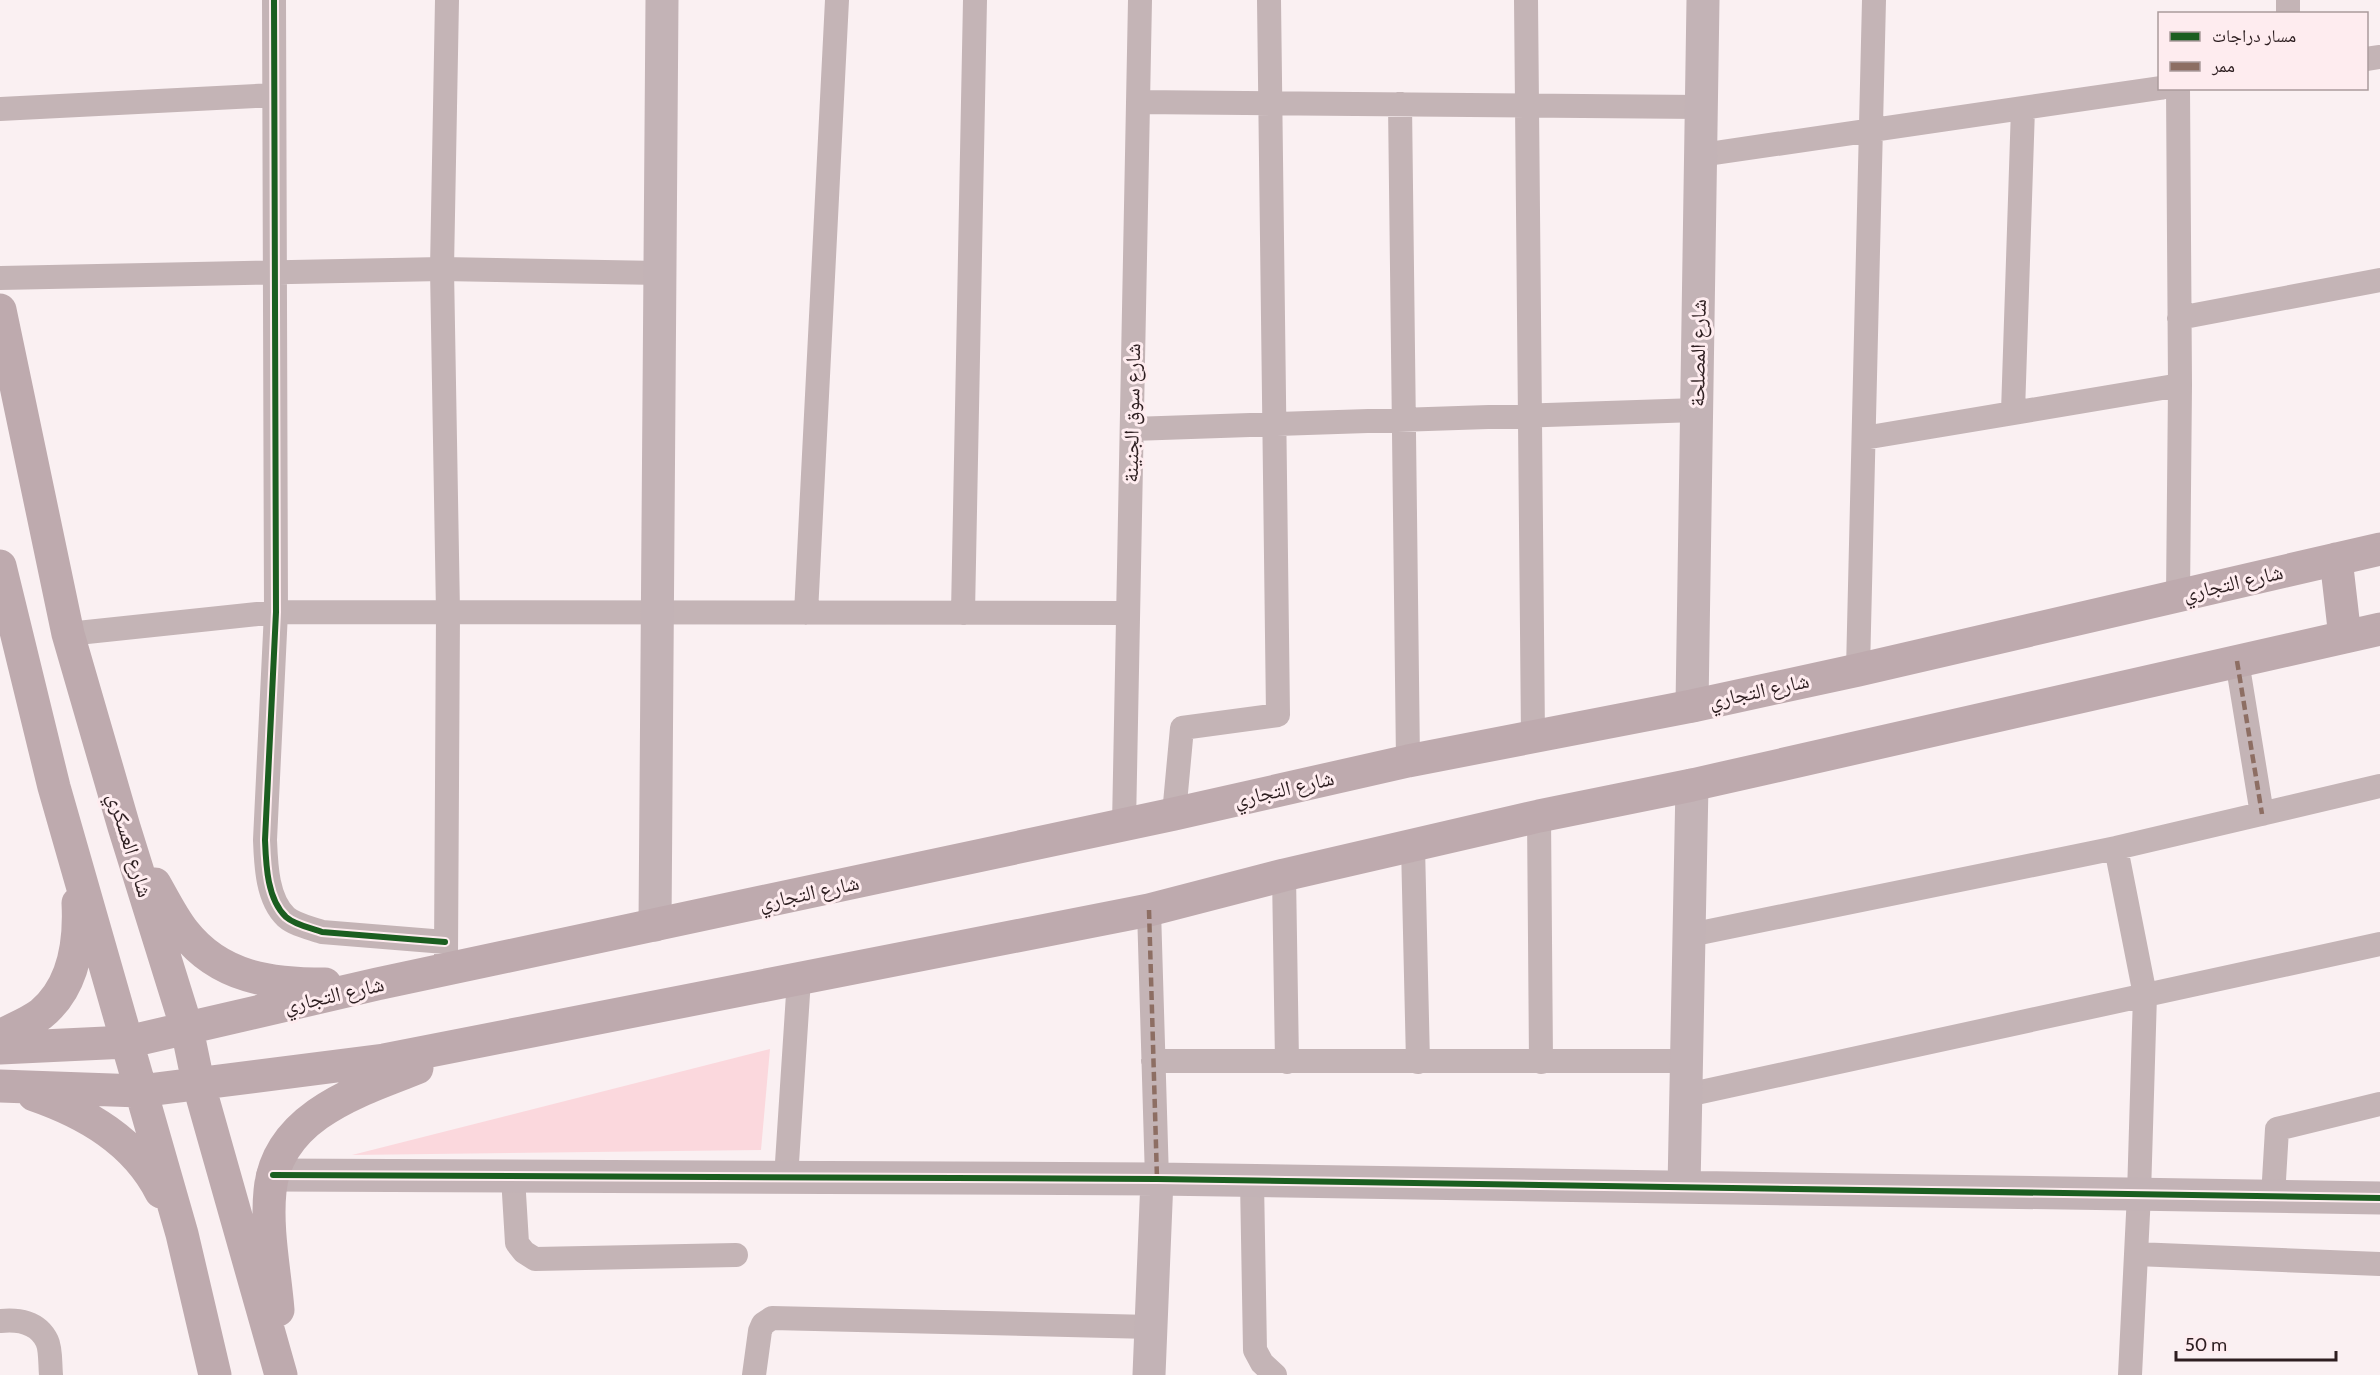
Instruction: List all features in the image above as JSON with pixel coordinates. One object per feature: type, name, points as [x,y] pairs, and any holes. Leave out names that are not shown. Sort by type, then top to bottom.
[{"type":"main road","name":"شارع العسكري","points":[[0,310],[68,634],[124,827],[187,1029],[198,1082],[283,1375]]},
{"type":"main road","name":"شارع التجاري","points":[[0,1048],[127,1042],[384,983],[446,957],[655,926],[1408,761],[1692,706],[1858,670],[2380,549]]},
{"type":"main road","points":[[2336,559],[2345,637]]},
{"type":"main road","points":[[0,566],[78,889],[79,928],[72,968],[61,990],[41,1013],[0,1036]]},
{"type":"main road","points":[[0,1087],[140,1091],[384,1060],[1149,910],[1539,816],[1692,785],[2380,629]]},
{"type":"main road","points":[[54,787],[182,1234],[215,1375]]},
{"type":"main road","points":[[124,827],[184,933],[205,953],[220,963],[248,976],[274,982],[384,983]]},
{"type":"main road","points":[[283,1375],[270,1190],[273,1175],[285,1146],[296,1134],[336,1102],[365,1088],[498,1037]]},
{"type":"main road","points":[[0,1087],[33,1094],[63,1105],[109,1130],[139,1161],[158,1187],[182,1234]]},
{"type":"street","points":[[274,0],[276,612],[265,840],[267,867],[273,894],[287,918],[322,932],[446,957],[448,612],[442,269],[447,0]]},
{"type":"street","points":[[655,926],[662,0]]},
{"type":"street","points":[[806,613],[837,0]]},
{"type":"street","points":[[963,613],[975,0]]},
{"type":"street","name":"شارع سوق الجنينة","points":[[1124,825],[1140,0]]},
{"type":"street","points":[[1174,814],[1182,728],[1278,715],[1269,0]]},
{"type":"street","points":[[1526,0],[1533,736]]},
{"type":"street","name":"شارع المصلحة","points":[[1692,706],[1703,0]]},
{"type":"street","points":[[1858,670],[1874,0]]},
{"type":"street","points":[[1701,155],[2158,88]]},
{"type":"street","points":[[2178,90],[2180,385],[2178,597]]},
{"type":"street","points":[[0,109],[274,94]]},
{"type":"street","points":[[1138,102],[1701,106]]},
{"type":"street","points":[[1400,104],[1408,761]]},
{"type":"street","points":[[2013,412],[2023,108]]},
{"type":"street","points":[[0,278],[442,269],[660,273]]},
{"type":"street","points":[[2180,318],[2380,280]]},
{"type":"street","points":[[1864,438],[2180,385]]},
{"type":"street","points":[[1132,429],[1697,410]]},
{"type":"street","points":[[68,634],[276,612],[1128,613]]},
{"type":"street","points":[[2237,661],[2262,814]]},
{"type":"street","points":[[1684,1188],[1692,785]]},
{"type":"street","points":[[1690,935],[2116,848],[2380,786]]},
{"type":"street","points":[[1539,816],[1541,1062]]},
{"type":"street","points":[[1413,846],[1418,1062]]},
{"type":"street","points":[[2116,848],[2145,995],[2139,1194],[2130,1375]]},
{"type":"street","points":[[1284,876],[1287,1062]]},
{"type":"street","points":[[1149,910],[1157,1179],[1149,1375]]},
{"type":"street","points":[[1686,1095],[2380,944]]},
{"type":"street","points":[[786,1178],[799,979]]},
{"type":"street","points":[[1154,1061],[1687,1061]]},
{"type":"street","points":[[2273,1197],[2277,1129],[2380,1104]]},
{"type":"street","points":[[273,1175],[1157,1179],[2380,1198]]},
{"type":"street","points":[[513,1177],[517,1242],[524,1252],[535,1258],[736,1255]]},
{"type":"street","points":[[1252,1181],[1255,1350],[1262,1363],[1275,1375]]},
{"type":"street","points":[[2136,1254],[2380,1264]]},
{"type":"street","points":[[754,1375],[760,1331],[763,1324],[772,1318],[1151,1327]]},
{"type":"street","points":[[0,1321],[18,1319],[34,1327],[47,1341],[51,1375]]},
{"type":"shaded area","points":[[770,1049],[761,1150],[352,1155]]},
{"type":"marked path","points":[[2237,661],[2262,814]]},
{"type":"marked path","points":[[1149,910],[1157,1179]]},
{"type":"cycle path","points":[[274,0],[276,612],[265,840],[269,881],[280,910],[290,920],[303,926],[322,932],[445,942]]},
{"type":"cycle path","points":[[273,1175],[1157,1179],[2380,1198]]}]
